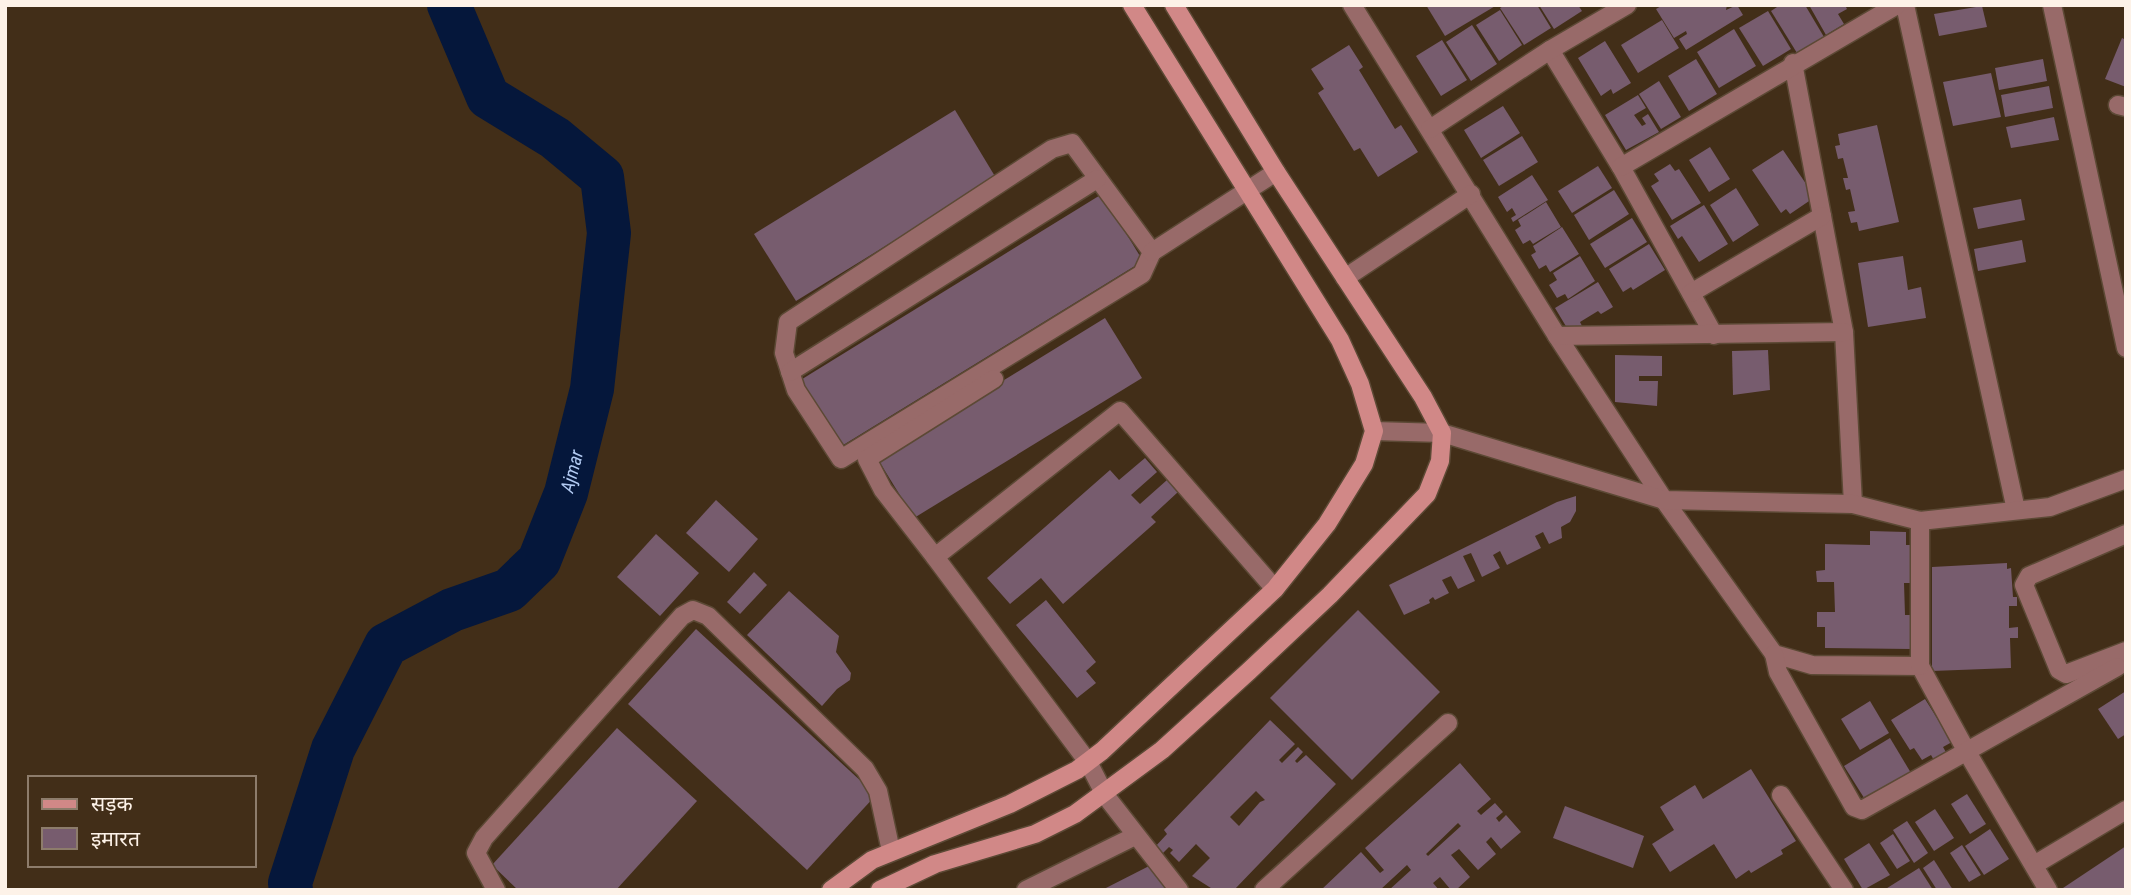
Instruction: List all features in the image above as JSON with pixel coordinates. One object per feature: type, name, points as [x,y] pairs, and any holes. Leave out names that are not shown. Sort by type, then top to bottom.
[{"type":"street","points":[[831,890],[872,860],[1044,788],[1088,762],[1275,589],[1327,524],[1364,464],[1374,431],[1360,384],[1340,340],[1132,5]]},
{"type":"street","points":[[880,890],[935,864],[1035,834],[1105,795],[1163,750],[1330,594],[1427,494],[1440,461],[1442,433],[1423,397],[1276,172],[1174,5]]},
{"type":"street","points":[[1430,129],[1550,50],[1627,5]]},
{"type":"street","points":[[1620,167],[1793,63],[1897,5]]},
{"type":"street","points":[[1905,5],[2016,510]]},
{"type":"street","points":[[2052,5],[2126,348]]},
{"type":"street","points":[[1360,8],[1430,129],[1557,336],[1664,500],[1774,654],[1778,672],[1857,810],[1862,810],[2117,667]]},
{"type":"street","points":[[1550,50],[1620,167],[1714,335]]},
{"type":"street","points":[[1793,63],[1844,332],[1853,505]]},
{"type":"street","points":[[1152,252],[1072,144],[1052,149],[788,322],[785,353],[796,390],[841,459],[1142,274],[1152,252],[1276,172]]},
{"type":"street","points":[[790,372],[1097,179]]},
{"type":"street","points":[[1345,278],[1471,194]]},
{"type":"street","points":[[1690,293],[1822,216]]},
{"type":"street","points":[[1097,314],[867,459],[883,490],[1088,762],[1105,795],[1135,836],[1179,890]]},
{"type":"street","points":[[1557,336],[1844,332]]},
{"type":"street","points":[[934,556],[1120,411],[1275,589]]},
{"type":"street","points":[[1374,431],[1442,433],[1664,500],[1853,505],[1920,521],[2050,507],[2126,479]]},
{"type":"street","points":[[1920,521],[1920,666],[1967,752],[2049,890]]},
{"type":"street","points":[[2126,534],[2029,576],[2024,585],[2059,670],[2066,674],[2126,651]]},
{"type":"street","points":[[496,890],[477,853],[484,838],[682,616],[693,610],[708,616],[865,769],[878,790],[891,851]]},
{"type":"street","points":[[1774,654],[1812,665],[1920,666]]},
{"type":"street","points":[[1264,890],[1447,723]]},
{"type":"street","points":[[1781,795],[1844,890]]},
{"type":"street","points":[[2034,865],[2126,810]]},
{"type":"street","points":[[1026,890],[1135,836]]},
{"type":"building","points":[[1426,5],[1497,5],[1445,36]]},
{"type":"building","points":[[1505,5],[1537,5],[1551,28],[1524,45],[1500,8]]},
{"type":"building","points":[[1539,5],[1578,5],[1582,11],[1554,29]]},
{"type":"building","points":[[1663,5],[1727,5],[1726,10],[1737,5],[1743,15],[1686,50],[1679,39],[1687,34],[1686,31],[1674,38],[1656,9]]},
{"type":"building","points":[[1780,5],[1805,5],[1824,37],[1797,53],[1771,11]]},
{"type":"building","points":[[1809,5],[1845,5],[1847,9],[1838,14],[1844,24],[1826,35]]},
{"type":"building","points":[[1982,6],[1987,27],[1939,36],[1934,14]]},
{"type":"building","points":[[1500,10],[1522,45],[1499,61],[1476,25]]},
{"type":"building","points":[[1768,11],[1791,49],[1763,66],[1739,28]]},
{"type":"building","points":[[1662,20],[1679,48],[1638,73],[1621,45]]},
{"type":"building","points":[[1472,25],[1497,64],[1471,81],[1446,42]]},
{"type":"building","points":[[1734,29],[1756,66],[1719,88],[1697,52]]},
{"type":"building","points":[[2122,38],[2126,40],[2126,87],[2105,79]]},
{"type":"building","points":[[1442,40],[1467,80],[1441,96],[1416,56]]},
{"type":"building","points":[[1605,41],[1631,83],[1613,94],[1611,89],[1601,96],[1578,58]]},
{"type":"building","points":[[1349,45],[1363,67],[1359,70],[1395,129],[1401,125],[1418,152],[1378,177],[1360,148],[1354,151],[1318,93],[1324,89],[1311,69]]},
{"type":"building","points":[[1696,59],[1717,94],[1689,111],[1668,76]]},
{"type":"building","points":[[2043,59],[2047,81],[1999,90],[1995,68]]},
{"type":"building","points":[[1991,73],[2001,117],[1953,126],[1943,82]]},
{"type":"building","points":[[1659,81],[1681,117],[1661,129],[1639,94]]},
{"type":"building","points":[[2049,86],[2053,108],[2005,117],[2001,95]]},
{"type":"building","points":[[1638,95],[1646,108],[1634,115],[1642,126],[1646,124],[1642,118],[1648,114],[1659,132],[1626,150],[1605,115]]},
{"type":"building","points":[[1503,106],[1520,133],[1481,158],[1464,130]]},
{"type":"building","points":[[955,110],[996,178],[796,301],[754,234]]},
{"type":"building","points":[[2054,117],[2059,140],[2011,148],[2006,127]]},
{"type":"building","points":[[1877,125],[1899,222],[1859,231],[1857,222],[1851,223],[1848,212],[1855,211],[1850,189],[1846,190],[1843,178],[1848,178],[1843,158],[1838,159],[1835,146],[1840,145],[1838,134]]},
{"type":"building","points":[[1522,136],[1538,162],[1499,186],[1483,160]]},
{"type":"building","points":[[1710,147],[1730,179],[1709,192],[1689,160]]},
{"type":"building","points":[[1783,150],[1815,197],[1790,214],[1786,209],[1781,213],[1752,170]]},
{"type":"building","points":[[1670,164],[1675,171],[1679,169],[1701,203],[1672,220],[1651,186],[1659,181],[1654,174]]},
{"type":"building","points":[[1598,166],[1612,188],[1572,213],[1558,191]]},
{"type":"building","points":[[1532,175],[1548,200],[1513,222],[1511,218],[1516,215],[1512,208],[1507,212],[1498,197]]},
{"type":"building","points":[[1736,188],[1759,225],[1733,242],[1710,205]]},
{"type":"building","points":[[1614,190],[1629,214],[1589,240],[1574,215]]},
{"type":"building","points":[[1102,194],[1143,261],[840,447],[799,381]]},
{"type":"building","points":[[2021,199],[2025,220],[1978,229],[1973,208]]},
{"type":"building","points":[[1546,202],[1561,227],[1533,244],[1530,240],[1523,244],[1515,230],[1521,226],[1518,220]]},
{"type":"building","points":[[1704,205],[1728,244],[1699,262],[1682,236],[1678,239],[1670,226]]},
{"type":"building","points":[[1632,218],[1647,242],[1605,268],[1590,244]]},
{"type":"building","points":[[1562,227],[1579,254],[1550,272],[1546,265],[1539,269],[1531,255],[1536,252],[1533,246]]},
{"type":"building","points":[[2022,240],[2026,262],[1978,271],[1974,249]]},
{"type":"building","points":[[1649,244],[1665,270],[1633,290],[1631,287],[1623,292],[1609,269]]},
{"type":"building","points":[[1580,256],[1595,281],[1568,299],[1565,294],[1557,298],[1549,285],[1557,280],[1553,273]]},
{"type":"building","points":[[1903,256],[1908,290],[1921,287],[1926,318],[1868,327],[1858,263]]},
{"type":"building","points":[[1598,282],[1613,307],[1601,314],[1598,311],[1580,322],[1582,326],[1570,333],[1555,308]]},
{"type":"building","points":[[1105,318],[1142,378],[914,518],[877,458]]},
{"type":"building","points":[[1768,350],[1770,390],[1733,395],[1732,351]]},
{"type":"building","points":[[1615,355],[1662,356],[1662,376],[1639,376],[1639,381],[1658,381],[1657,406],[1615,402]]},
{"type":"building","points":[[1145,458],[1157,472],[1131,495],[1140,504],[1167,480],[1178,492],[1151,517],[1156,522],[1063,604],[1041,578],[1010,604],[987,578],[1110,470],[1119,480]]},
{"type":"building","points":[[1576,496],[1576,511],[1570,522],[1561,527],[1562,538],[1549,544],[1543,532],[1535,536],[1541,548],[1507,565],[1500,551],[1493,555],[1500,568],[1482,577],[1471,553],[1463,556],[1475,581],[1458,589],[1451,576],[1442,580],[1449,593],[1435,600],[1433,597],[1429,600],[1430,603],[1404,615],[1389,585],[1557,502]]},
{"type":"building","points":[[716,500],[758,539],[729,572],[686,533]]},
{"type":"building","points":[[1870,531],[1906,532],[1906,545],[1911,545],[1911,569],[1918,583],[1904,583],[1905,615],[1918,615],[1911,626],[1911,649],[1825,648],[1825,627],[1817,627],[1817,612],[1835,612],[1834,582],[1817,582],[1816,571],[1825,570],[1825,544],[1870,545]]},
{"type":"building","points":[[656,534],[699,573],[660,616],[617,577]]},
{"type":"building","points":[[2007,563],[2007,569],[2011,568],[2013,597],[2017,597],[2017,606],[2009,606],[2009,628],[2018,627],[2018,638],[2010,638],[2011,668],[1932,671],[1932,567]]},
{"type":"building","points":[[754,572],[767,585],[740,614],[727,602]]},
{"type":"building","points":[[789,591],[839,636],[836,652],[851,673],[850,680],[837,689],[822,706],[747,635]]},
{"type":"building","points":[[1046,600],[1096,662],[1086,671],[1096,683],[1077,698],[1016,625]]},
{"type":"building","points":[[1358,610],[1440,692],[1352,780],[1270,698]]},
{"type":"building","points":[[696,629],[876,795],[807,870],[628,704]]},
{"type":"building","points":[[2126,691],[2126,734],[2118,739],[2098,709]]},
{"type":"building","points":[[1925,699],[1952,742],[1943,747],[1947,754],[1935,762],[1931,755],[1922,760],[1914,748],[1910,750],[1891,720]]},
{"type":"building","points":[[1870,701],[1889,733],[1860,750],[1841,719]]},
{"type":"building","points":[[1270,720],[1295,744],[1279,760],[1282,763],[1298,747],[1303,752],[1295,761],[1297,763],[1306,755],[1336,784],[1234,890],[1214,890],[1192,876],[1210,858],[1196,844],[1179,862],[1170,853],[1173,850],[1169,847],[1161,855],[1154,848],[1167,834],[1164,830]],"holes":[[[1256,791],[1265,800],[1260,802],[1239,826],[1230,817]]]},
{"type":"building","points":[[617,728],[697,801],[616,890],[518,890],[492,865]]},
{"type":"building","points":[[1890,738],[1911,773],[1866,801],[1844,766]]},
{"type":"building","points":[[1460,763],[1491,799],[1477,811],[1481,815],[1495,803],[1503,812],[1496,818],[1499,822],[1506,815],[1521,832],[1501,849],[1491,837],[1486,842],[1496,854],[1478,870],[1459,849],[1451,855],[1470,877],[1456,890],[1451,890],[1440,877],[1433,883],[1439,890],[1389,890],[1411,870],[1407,865],[1380,890],[1321,890],[1361,852],[1380,873],[1384,870],[1365,848]],"holes":[[[1458,823],[1461,826],[1428,856],[1426,854]]]},
{"type":"building","points":[[1751,769],[1796,841],[1781,850],[1783,854],[1736,879],[1714,844],[1670,872],[1652,844],[1674,830],[1660,807],[1695,785],[1703,799]]},
{"type":"building","points":[[1967,794],[1986,824],[1970,834],[1951,804]]},
{"type":"building","points":[[1565,806],[1644,836],[1633,868],[1553,838]]},
{"type":"building","points":[[1935,809],[1954,838],[1934,851],[1915,822]]},
{"type":"building","points":[[1907,821],[1928,853],[1914,863],[1893,830]]},
{"type":"building","points":[[1990,829],[2009,859],[1984,875],[1965,846]]},
{"type":"building","points":[[1893,834],[1910,861],[1897,869],[1880,843]]},
{"type":"building","points":[[1869,843],[1890,875],[1863,890],[1844,859]]},
{"type":"building","points":[[1962,845],[1981,875],[1969,882],[1950,853]]},
{"type":"building","points":[[2126,846],[2126,890],[2060,890]]},
{"type":"building","points":[[1934,860],[1953,890],[1937,890],[1923,868]]},
{"type":"building","points":[[1155,863],[1168,890],[1102,890]]},
{"type":"building","points":[[1919,868],[1933,890],[1884,890]]},
{"type":"waterway","name":"Ajmar","points":[[291,890],[290,883],[333,749],[386,645],[452,610],[509,590],[539,561],[566,493],[592,389],[609,233],[602,177],[555,138],[488,97],[449,5]]}]
